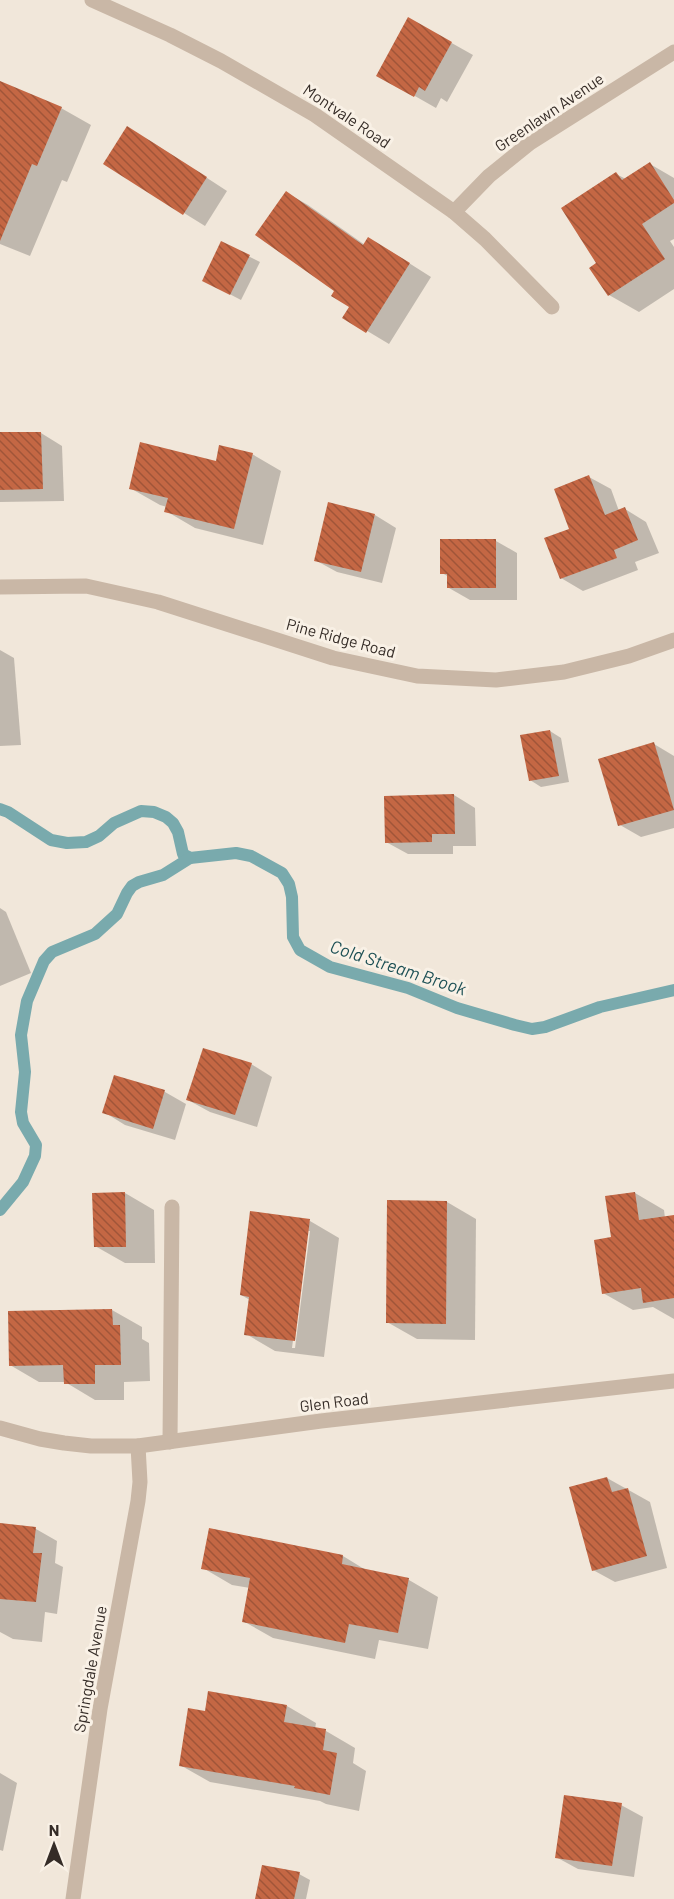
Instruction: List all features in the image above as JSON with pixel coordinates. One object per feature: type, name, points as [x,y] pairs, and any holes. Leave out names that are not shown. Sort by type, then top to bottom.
[{"type":"street","name":"Montvale Road","points":[[92,0],[170,35],[267,86],[315,115],[454,212],[492,246],[552,307]]},
{"type":"street","name":"Greenlawn Avenue","points":[[454,212],[489,176],[530,143],[674,52]]},
{"type":"street","name":"Pine Ridge Road","points":[[0,586],[86,586],[158,602],[333,658],[417,676],[496,680],[564,672],[629,656],[674,640]]},
{"type":"street","points":[[170,1442],[172,1207]]},
{"type":"street","name":"Glen Road","points":[[0,1428],[64,1443],[91,1446],[138,1446],[321,1421],[674,1381]]},
{"type":"street","name":"Springdale Avenue","points":[[74,1899],[100,1709],[138,1501],[140,1482],[138,1446]]},
{"type":"building","points":[[408,17],[452,42],[425,91],[419,87],[414,97],[376,76]]},
{"type":"building","points":[[0,81],[62,107],[37,166],[32,164],[0,241]]},
{"type":"building","points":[[127,126],[207,177],[183,215],[103,164]]},
{"type":"building","points":[[650,162],[674,200],[674,203],[642,224],[665,259],[608,296],[589,268],[596,263],[561,208],[616,172],[622,180]]},
{"type":"building","points":[[286,191],[363,245],[368,237],[410,263],[366,333],[342,318],[349,307],[331,296],[334,291],[255,235]]},
{"type":"building","points":[[221,241],[250,255],[230,295],[202,281]]},
{"type":"building","points":[[0,432],[41,432],[43,489],[0,490]]},
{"type":"building","points":[[140,442],[216,461],[219,445],[253,453],[234,529],[164,512],[168,498],[129,489]]},
{"type":"building","points":[[589,475],[605,515],[625,507],[638,540],[614,550],[617,558],[560,579],[544,538],[569,529],[554,489]]},
{"type":"building","points":[[328,502],[375,514],[361,572],[314,561]]},
{"type":"building","points":[[440,539],[496,539],[496,588],[447,588],[447,574],[440,574]]},
{"type":"building","points":[[550,730],[559,776],[529,781],[520,735]]},
{"type":"building","points":[[654,742],[674,810],[618,826],[598,759]]},
{"type":"building","points":[[454,794],[455,834],[432,834],[432,842],[385,843],[384,796]]},
{"type":"building","points":[[203,1048],[252,1063],[235,1115],[186,1100]]},
{"type":"building","points":[[114,1075],[165,1090],[153,1129],[102,1113]]},
{"type":"building","points":[[125,1192],[126,1247],[94,1247],[92,1193]]},
{"type":"building","points":[[635,1192],[639,1220],[674,1215],[674,1298],[643,1303],[641,1288],[602,1294],[594,1240],[611,1237],[605,1196]]},
{"type":"building","points":[[387,1200],[447,1201],[446,1324],[386,1323]]},
{"type":"building","points":[[250,1211],[310,1219],[295,1341],[244,1335],[249,1297],[240,1295]]},
{"type":"building","points":[[112,1309],[113,1325],[120,1325],[121,1365],[95,1365],[95,1384],[64,1384],[63,1365],[9,1366],[8,1311]]},
{"type":"building","points":[[607,1477],[612,1492],[628,1488],[647,1556],[592,1571],[569,1487]]},
{"type":"building","points":[[0,1523],[36,1527],[33,1553],[42,1553],[36,1602],[0,1599]]},
{"type":"building","points":[[209,1528],[343,1555],[342,1564],[409,1578],[398,1633],[349,1624],[345,1643],[242,1622],[250,1578],[201,1569]]},
{"type":"building","points":[[208,1691],[287,1705],[284,1722],[326,1729],[323,1750],[337,1753],[330,1795],[294,1788],[295,1786],[179,1766],[188,1708],[205,1711]]},
{"type":"building","points":[[564,1795],[622,1803],[612,1866],[555,1858]]},
{"type":"building","points":[[262,1865],[300,1872],[294,1899],[255,1899]]},
{"type":"waterway","name":"Cold Stream Brook","points":[[0,809],[51,840],[67,843],[86,842],[99,836],[114,823],[141,811],[154,812],[166,817],[178,832],[183,854],[190,858],[236,853],[251,856],[282,873],[289,884],[292,897],[293,937],[300,950],[330,967],[408,988],[457,1008],[515,1025],[532,1029],[545,1027],[600,1007],[674,990]]},
{"type":"waterway","points":[[0,1210],[23,1182],[35,1156],[36,1145],[23,1123],[21,1112],[25,1072],[21,1035],[27,1001],[44,961],[52,952],[95,934],[117,914],[132,886],[163,875],[190,858]]}]
